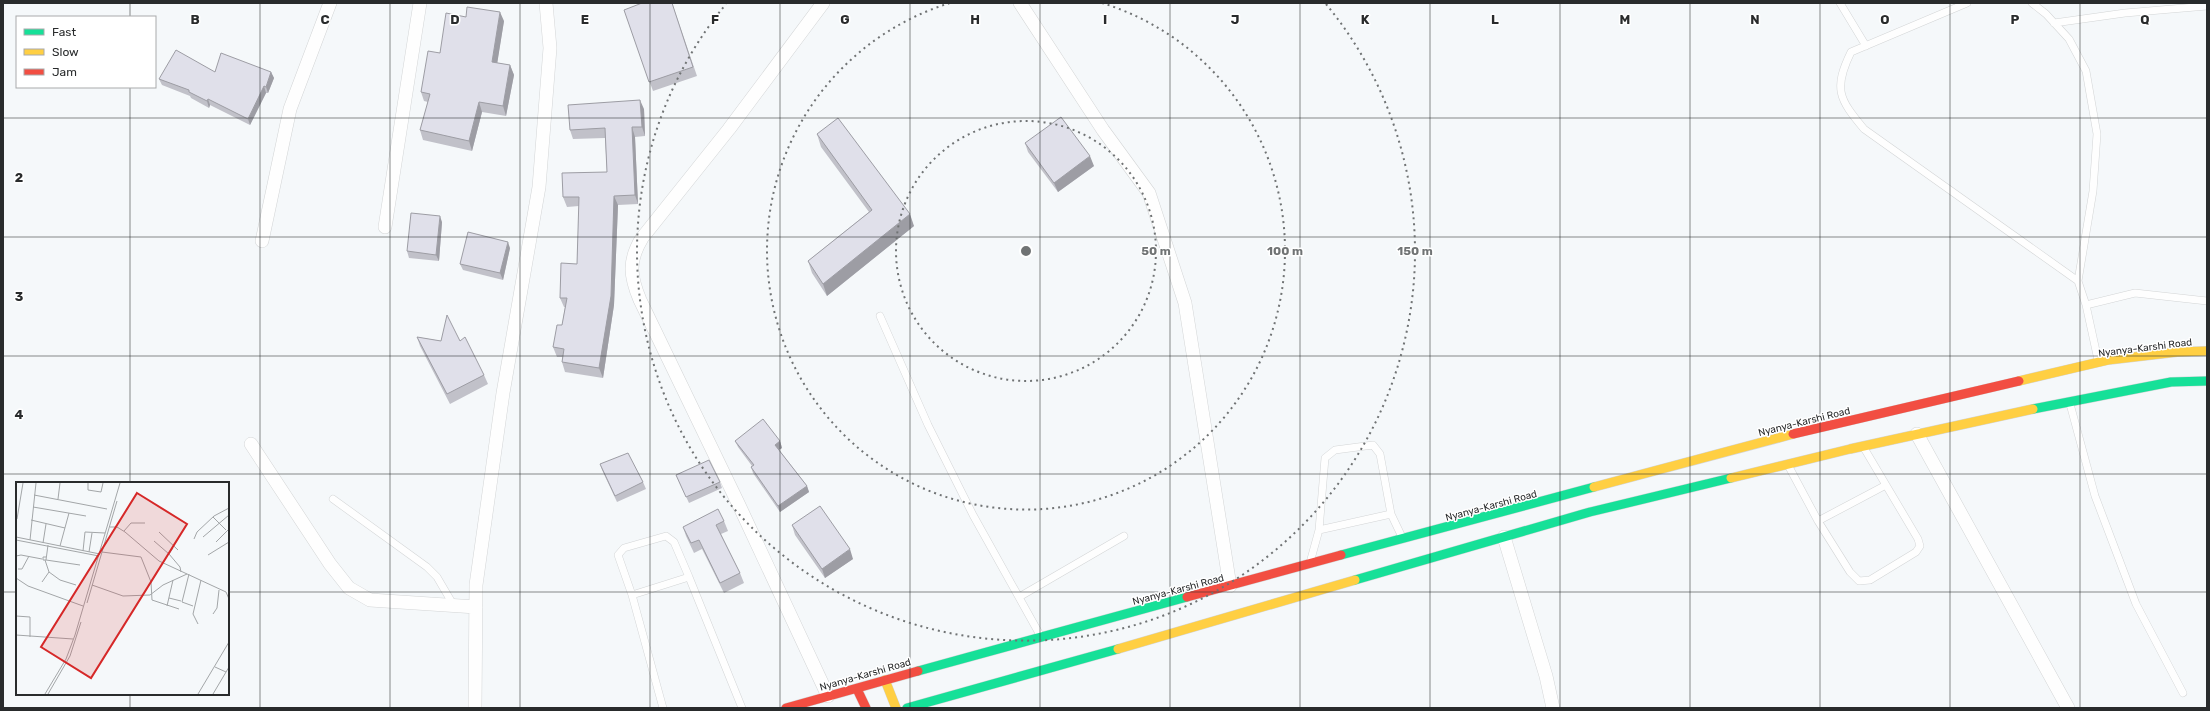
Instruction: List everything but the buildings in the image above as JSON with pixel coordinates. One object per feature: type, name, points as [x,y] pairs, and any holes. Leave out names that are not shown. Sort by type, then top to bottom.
[{"type":"main road","name":"Nyanya-Karshi Road","points":[[786,708],[1310,563],[1383,552],[1403,540],[1809,430],[2099,363],[2178,352],[2207,351]]},
{"type":"main road","points":[[907,708],[1006,682],[1590,512],[1917,434],[2171,382],[2207,381]]},
{"type":"main road","points":[[1383,552],[1387,571]]},
{"type":"main road","points":[[885,680],[896,708]]},
{"type":"main road","points":[[857,689],[866,708]]},
{"type":"street","points":[[262,241],[290,109],[330,3]]},
{"type":"street","points":[[385,227],[420,3]]},
{"type":"street","points":[[475,708],[476,585],[503,393],[539,187],[550,48],[546,3]]},
{"type":"street","points":[[823,3],[729,129],[642,238],[634,251],[631,268],[633,283],[640,300],[718,460],[828,696]]},
{"type":"street","points":[[1020,3],[1103,130],[1149,193],[1185,303],[1230,586]]},
{"type":"street","points":[[1917,434],[2068,708]]},
{"type":"street","points":[[251,444],[330,564],[350,588],[370,600],[476,607]]},
{"type":"street","points":[[1504,537],[1546,676],[1553,708]]},
{"type":"lane","points":[[1840,3],[1866,46]]},
{"type":"lane","points":[[1967,3],[1851,52],[1843,69],[1839,87],[1846,109],[1864,130],[2078,282]]},
{"type":"lane","points":[[2032,3],[2069,39],[2086,70],[2097,134],[2093,191],[2078,282],[2086,305],[2099,363]]},
{"type":"lane","points":[[2054,23],[2125,13],[2207,6]]},
{"type":"lane","points":[[2086,305],[2135,293],[2207,301]]},
{"type":"lane","points":[[880,316],[928,425],[973,515],[1041,637]]},
{"type":"lane","points":[[2069,402],[2095,496],[2136,604],[2183,693]]},
{"type":"lane","points":[[1310,563],[1319,530],[1325,458],[1335,450],[1372,445],[1380,454],[1392,514],[1403,540]]},
{"type":"lane","points":[[1788,464],[1818,521],[1850,572],[1859,581],[1870,580],[1916,552],[1920,546],[1918,539],[1863,446]]},
{"type":"lane","points":[[1818,521],[1886,485]]},
{"type":"lane","points":[[333,498],[427,567],[437,577],[454,606]]},
{"type":"lane","points":[[1319,530],[1392,514]]},
{"type":"lane","points":[[663,708],[632,595],[618,555],[624,548],[666,536],[674,542],[742,708]]},
{"type":"lane","points":[[1018,597],[1124,536]]},
{"type":"lane","points":[[632,595],[689,577]]},
{"type":"traffic: fast","points":[[2033,409],[2171,382],[2207,381]]},
{"type":"traffic: fast","points":[[1355,580],[1590,512],[1731,478]]},
{"type":"traffic: fast","points":[[1341,555],[1594,487]]},
{"type":"traffic: fast","points":[[918,671],[1187,597]]},
{"type":"traffic: fast","points":[[907,708],[1118,649]]},
{"type":"traffic: slow","points":[[2019,381],[2108,360],[2177,352],[2207,351]]},
{"type":"traffic: slow","points":[[1731,478],[1850,449],[2033,409]]},
{"type":"traffic: slow","points":[[1594,487],[1793,434]]},
{"type":"traffic: slow","points":[[1118,649],[1355,580]]},
{"type":"traffic: slow","points":[[885,680],[896,708]]},
{"type":"traffic: jam","points":[[1793,434],[2019,381]]},
{"type":"traffic: jam","points":[[1187,597],[1341,555]]},
{"type":"traffic: jam","points":[[786,708],[918,671]]},
{"type":"traffic: jam","points":[[857,689],[866,708]]}]
